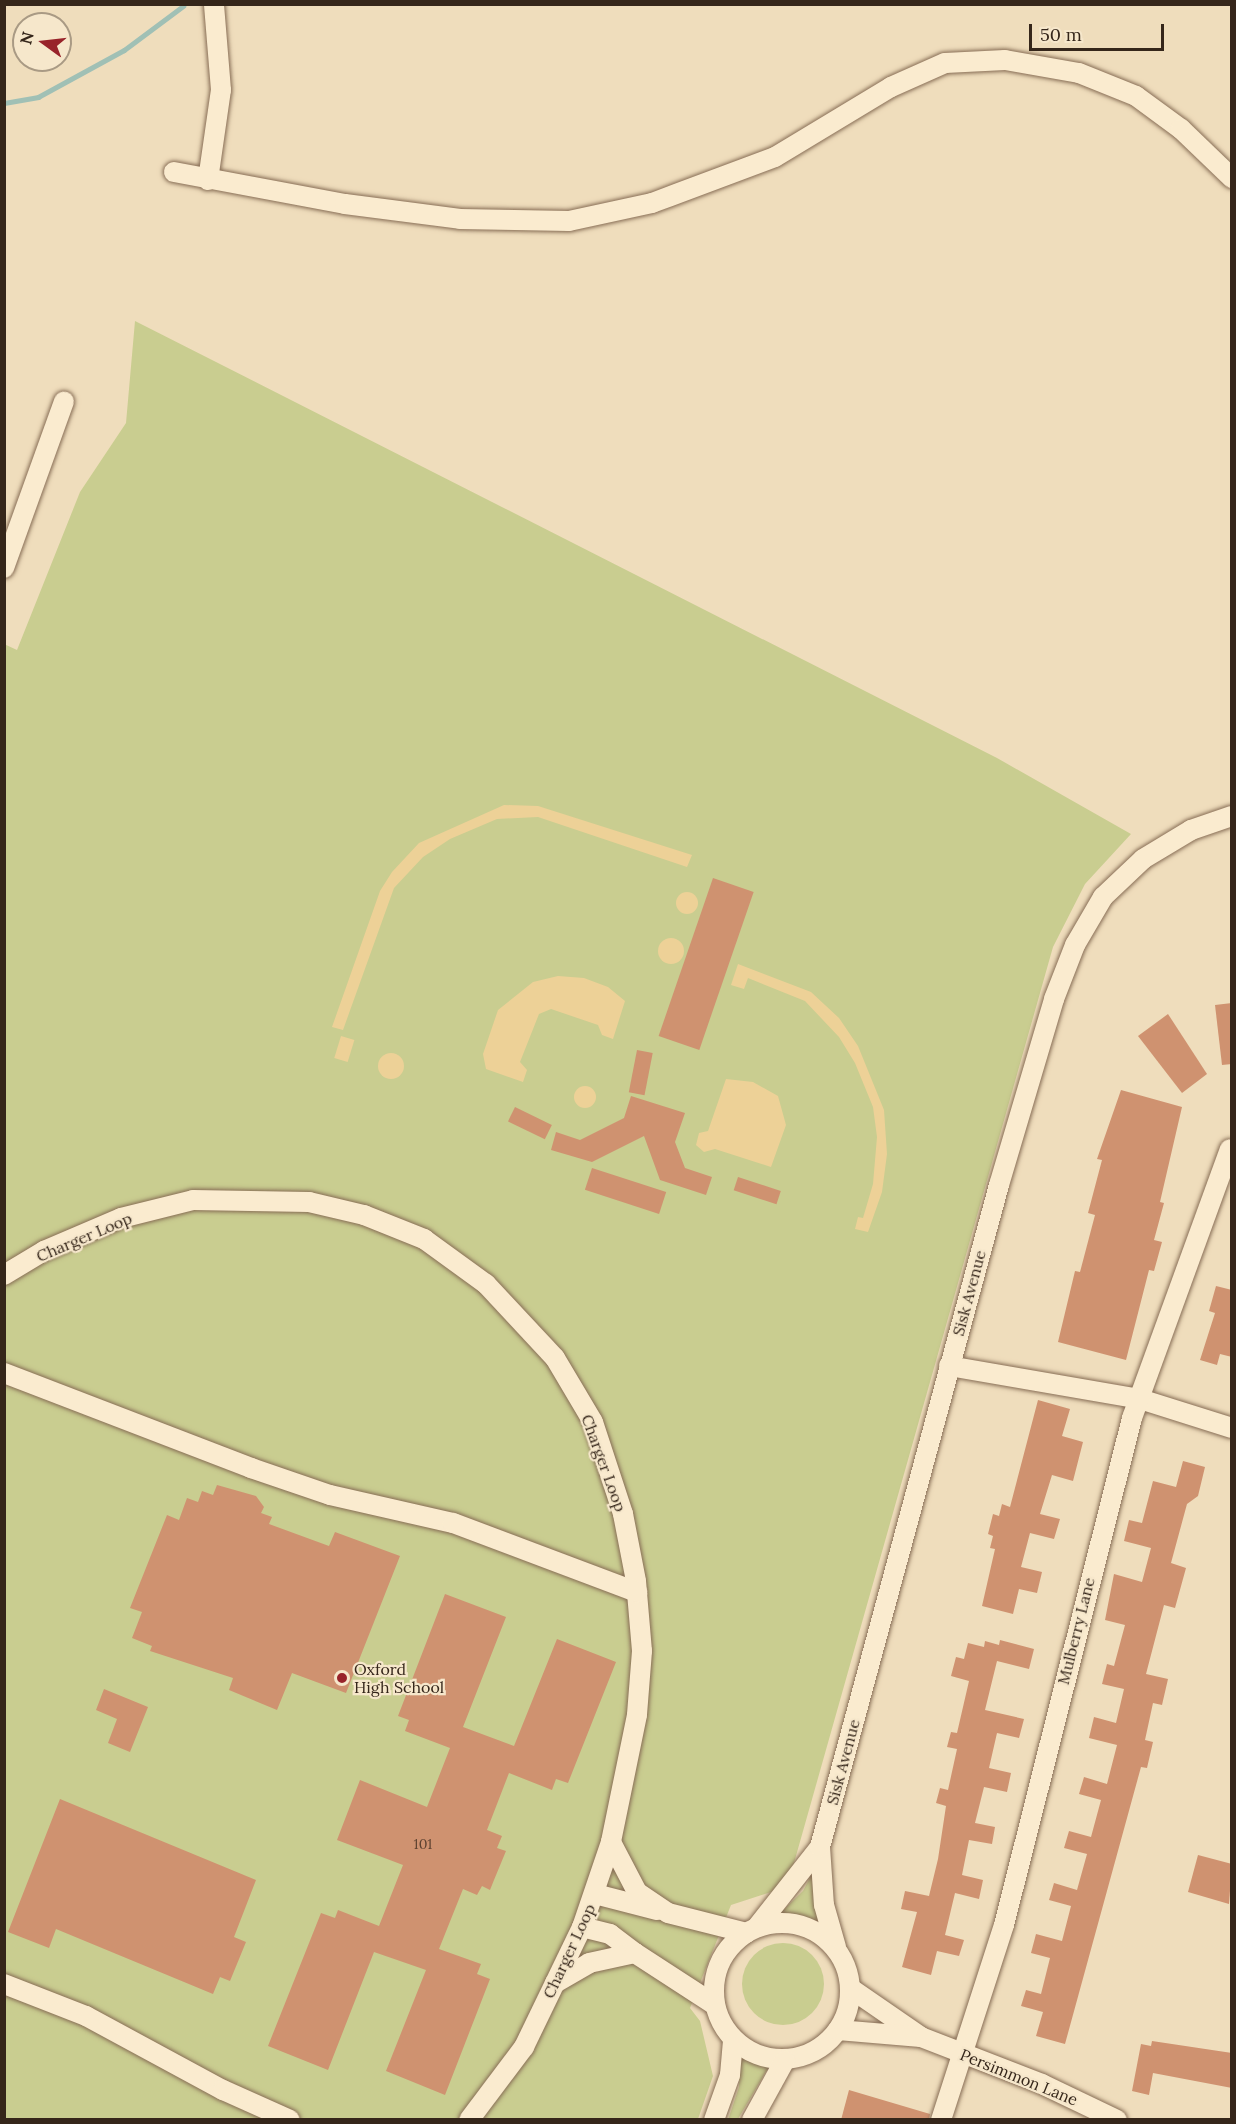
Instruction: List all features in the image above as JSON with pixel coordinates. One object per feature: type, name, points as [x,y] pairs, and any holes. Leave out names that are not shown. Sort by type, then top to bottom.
[{"type":"street","points":[[208,180],[221,90],[214,4]]},
{"type":"street","points":[[174,172],[208,180],[460,219],[569,221],[652,203],[775,157],[891,87],[945,63],[1005,60],[1079,73],[1136,96],[1210,154],[1232,178]]},
{"type":"street","points":[[4,568],[64,400]]},
{"type":"street","name":"Sisk Avenue","points":[[715,2006],[719,1964],[802,1876],[820,1847],[949,1366],[1054,999],[1075,945],[1103,897],[1143,859],[1191,830],[1232,816]]},
{"type":"street","name":"Mulberry Lane","points":[[941,2120],[1004,1925],[1090,1569],[1140,1399],[1230,1149]]},
{"type":"street","name":"Charger Loop","points":[[4,1275],[44,1251],[121,1218],[193,1200],[309,1202],[364,1215],[424,1239],[514,1309],[555,1358],[593,1422],[623,1514],[637,1592],[642,1651],[637,1715],[611,1842],[582,1927],[524,2048],[470,2120]]},
{"type":"street","points":[[949,1366],[1140,1399],[1232,1428]]},
{"type":"street","points":[[4,1373],[270,1474],[391,1511],[453,1523],[637,1592]]},
{"type":"street","points":[[611,1842],[637,1892],[668,1913]]},
{"type":"street","name":"Sisk Avenue","points":[[785,2060],[815,2051],[838,2030],[847,2010],[850,1988],[824,1905],[820,1847]]},
{"type":"street","points":[[595,1894],[668,1913],[752,1930]]},
{"type":"street","name":"Sisk Avenue","points":[[752,1930],[780,1923],[803,1926],[823,1937],[839,1954]]},
{"type":"street","points":[[582,1927],[610,1934],[715,2006],[733,2040],[730,2075],[714,2120]]},
{"type":"street","points":[[555,1983],[589,1963],[635,1953]]},
{"type":"street","points":[[4,1984],[128,2036],[223,2090],[290,2120]]},
{"type":"street","name":"Persimmon Lane","points":[[850,1988],[921,2037],[1042,2084],[1117,2120]]},
{"type":"street","name":"Persimmon Lane","points":[[838,2030],[921,2037]]},
{"type":"street","points":[[733,2040],[766,2058],[785,2060],[752,2120]]},
{"type":"green space","points":[[135,321],[997,758],[1131,834],[1085,884],[1053,947],[792,1870],[777,1890],[731,1905],[690,2008],[700,2021],[713,2076],[698,2119],[5,2119],[4,644],[17,650],[80,492],[126,423]]},
{"type":"green space","points":[[812,1874],[829,1937],[807,1924],[777,1916],[803,1891]]},
{"type":"green space","points":[[783,1943],[799,1946],[812,1955],[821,1968],[824,1984],[821,2000],[812,2013],[799,2022],[783,2025],[767,2022],[754,2013],[745,2000],[742,1984],[745,1968],[754,1955],[767,1946]]},
{"type":"green space","points":[[740,2051],[771,2063],[738,2119],[728,2120],[739,2087]]},
{"type":"sand","points":[[504,805],[538,806],[692,855],[687,867],[538,817],[497,819],[450,839],[423,857],[394,888],[343,1030],[332,1027],[380,891],[392,872],[419,843]]},
{"type":"sand","points":[[687,892],[695,895],[698,903],[695,911],[687,914],[679,911],[676,903],[679,895]]},
{"type":"sand","points":[[671,938],[680,942],[684,951],[680,960],[671,964],[662,960],[658,951],[662,942]]},
{"type":"sand","points":[[738,964],[811,992],[839,1018],[858,1046],[884,1110],[887,1154],[882,1192],[868,1232],[855,1229],[858,1217],[863,1218],[873,1184],[877,1137],[873,1107],[855,1063],[839,1037],[805,1001],[748,978],[744,989],[731,985]]},
{"type":"sand","points":[[558,976],[584,978],[608,987],[625,1001],[613,1039],[602,1035],[598,1025],[551,1009],[539,1014],[520,1062],[527,1070],[523,1082],[486,1069],[483,1054],[498,1010],[533,982]]},
{"type":"sand","points":[[341,1036],[354,1040],[348,1062],[334,1058]]},
{"type":"sand","points":[[391,1053],[400,1057],[404,1066],[400,1075],[391,1079],[382,1075],[378,1066],[382,1057]]},
{"type":"sand","points":[[726,1079],[753,1082],[778,1096],[786,1125],[771,1167],[715,1149],[704,1152],[696,1145],[699,1133],[708,1131]]},
{"type":"sand","points":[[585,1086],[593,1089],[596,1097],[593,1105],[585,1108],[577,1105],[574,1097],[577,1089]]},
{"type":"building","points":[[713,878],[754,892],[699,1050],[659,1036]]},
{"type":"building","points":[[1232,1003],[1232,1064],[1222,1065],[1215,1005]]},
{"type":"building","points":[[1168,1014],[1207,1074],[1182,1093],[1138,1036]]},
{"type":"building","points":[[637,1050],[653,1053],[645,1095],[629,1092]]},
{"type":"building","points":[[1121,1090],[1182,1107],[1160,1202],[1164,1203],[1154,1240],[1162,1242],[1154,1271],[1149,1270],[1126,1360],[1058,1342],[1075,1271],[1080,1272],[1095,1215],[1088,1213],[1102,1160],[1097,1159]]},
{"type":"building","points":[[631,1096],[685,1113],[675,1142],[685,1168],[712,1177],[706,1195],[660,1180],[644,1136],[592,1162],[551,1150],[556,1132],[580,1140],[624,1118]]},
{"type":"building","points":[[515,1107],[552,1125],[545,1139],[508,1121]]},
{"type":"building","points":[[592,1168],[666,1192],[659,1214],[585,1190]]},
{"type":"building","points":[[738,1177],[781,1191],[776,1204],[734,1190]]},
{"type":"building","points":[[1216,1286],[1232,1290],[1232,1357],[1220,1354],[1217,1365],[1200,1360],[1215,1313],[1209,1311]]},
{"type":"building","points":[[1038,1400],[1070,1409],[1062,1436],[1083,1442],[1073,1481],[1052,1475],[1040,1514],[1060,1519],[1054,1539],[1030,1533],[1021,1567],[1042,1572],[1037,1593],[1019,1589],[1013,1614],[982,1606],[995,1549],[990,1548],[993,1536],[988,1534],[993,1514],[999,1516],[1002,1504],[1010,1507]]},
{"type":"building","points":[[1183,1461],[1205,1467],[1198,1496],[1187,1504],[1171,1563],[1186,1568],[1175,1608],[1164,1605],[1146,1674],[1168,1679],[1162,1705],[1153,1703],[1145,1740],[1153,1742],[1147,1768],[1141,1767],[1065,2044],[1036,2036],[1043,2012],[1021,2006],[1026,1990],[1041,1994],[1050,1958],[1031,1953],[1036,1934],[1062,1941],[1071,1906],[1049,1900],[1054,1883],[1077,1890],[1087,1854],[1064,1848],[1069,1831],[1091,1837],[1101,1800],[1079,1794],[1084,1777],[1107,1784],[1117,1745],[1089,1738],[1094,1717],[1116,1723],[1124,1689],[1102,1684],[1107,1664],[1114,1666],[1125,1625],[1105,1620],[1114,1574],[1142,1582],[1151,1548],[1124,1541],[1129,1520],[1142,1523],[1153,1481],[1176,1487]]},
{"type":"building","points":[[217,1485],[256,1496],[264,1507],[261,1513],[272,1517],[269,1524],[329,1546],[335,1532],[400,1556],[346,1693],[292,1673],[277,1710],[229,1690],[233,1678],[150,1651],[152,1646],[132,1638],[142,1612],[130,1608],[167,1515],[179,1520],[187,1498],[198,1502],[202,1491],[213,1495]]},
{"type":"building","points":[[445,1594],[506,1617],[463,1727],[514,1746],[557,1639],[616,1662],[568,1783],[556,1779],[552,1790],[509,1773],[487,1830],[502,1836],[497,1848],[506,1851],[490,1890],[482,1886],[477,1895],[463,1889],[439,1949],[481,1964],[477,1974],[490,1979],[445,2095],[386,2071],[426,1970],[374,1952],[328,2070],[268,2046],[321,1913],[335,1918],[338,1910],[379,1926],[403,1865],[337,1840],[360,1780],[427,1807],[450,1748],[405,1731],[409,1720],[398,1716]]},
{"type":"building","points":[[1000,1640],[1034,1649],[1029,1669],[997,1661],[985,1710],[1024,1719],[1019,1738],[997,1733],[989,1768],[1011,1773],[1007,1792],[984,1787],[975,1823],[995,1827],[992,1844],[969,1840],[962,1875],[983,1880],[979,1899],[955,1893],[945,1935],[964,1940],[959,1956],[937,1951],[931,1975],[902,1967],[917,1912],[901,1909],[905,1891],[929,1896],[938,1859],[946,1806],[936,1803],[940,1788],[948,1790],[957,1749],[947,1747],[951,1732],[957,1733],[969,1681],[951,1676],[956,1657],[964,1659],[968,1643],[984,1647],[985,1641],[999,1645]]},
{"type":"building","points":[[104,1689],[148,1707],[130,1752],[108,1743],[117,1719],[96,1710]]},
{"type":"building","points":[[60,1799],[256,1880],[234,1937],[246,1942],[230,1981],[220,1977],[213,1994],[56,1929],[49,1948],[8,1932]]},
{"type":"building","points":[[1198,1855],[1232,1864],[1229,1904],[1188,1892]]},
{"type":"building","points":[[1152,2041],[1232,2053],[1232,2088],[1153,2073],[1149,2095],[1132,2091],[1141,2044],[1151,2046]]},
{"type":"building","points":[[849,2090],[930,2114],[929,2120],[841,2120]]},
{"type":"waterway","points":[[4,103],[38,97],[124,50],[183,6]]},
{"type":"place","name":"Oxford High School","points":[[342,1678]]}]
